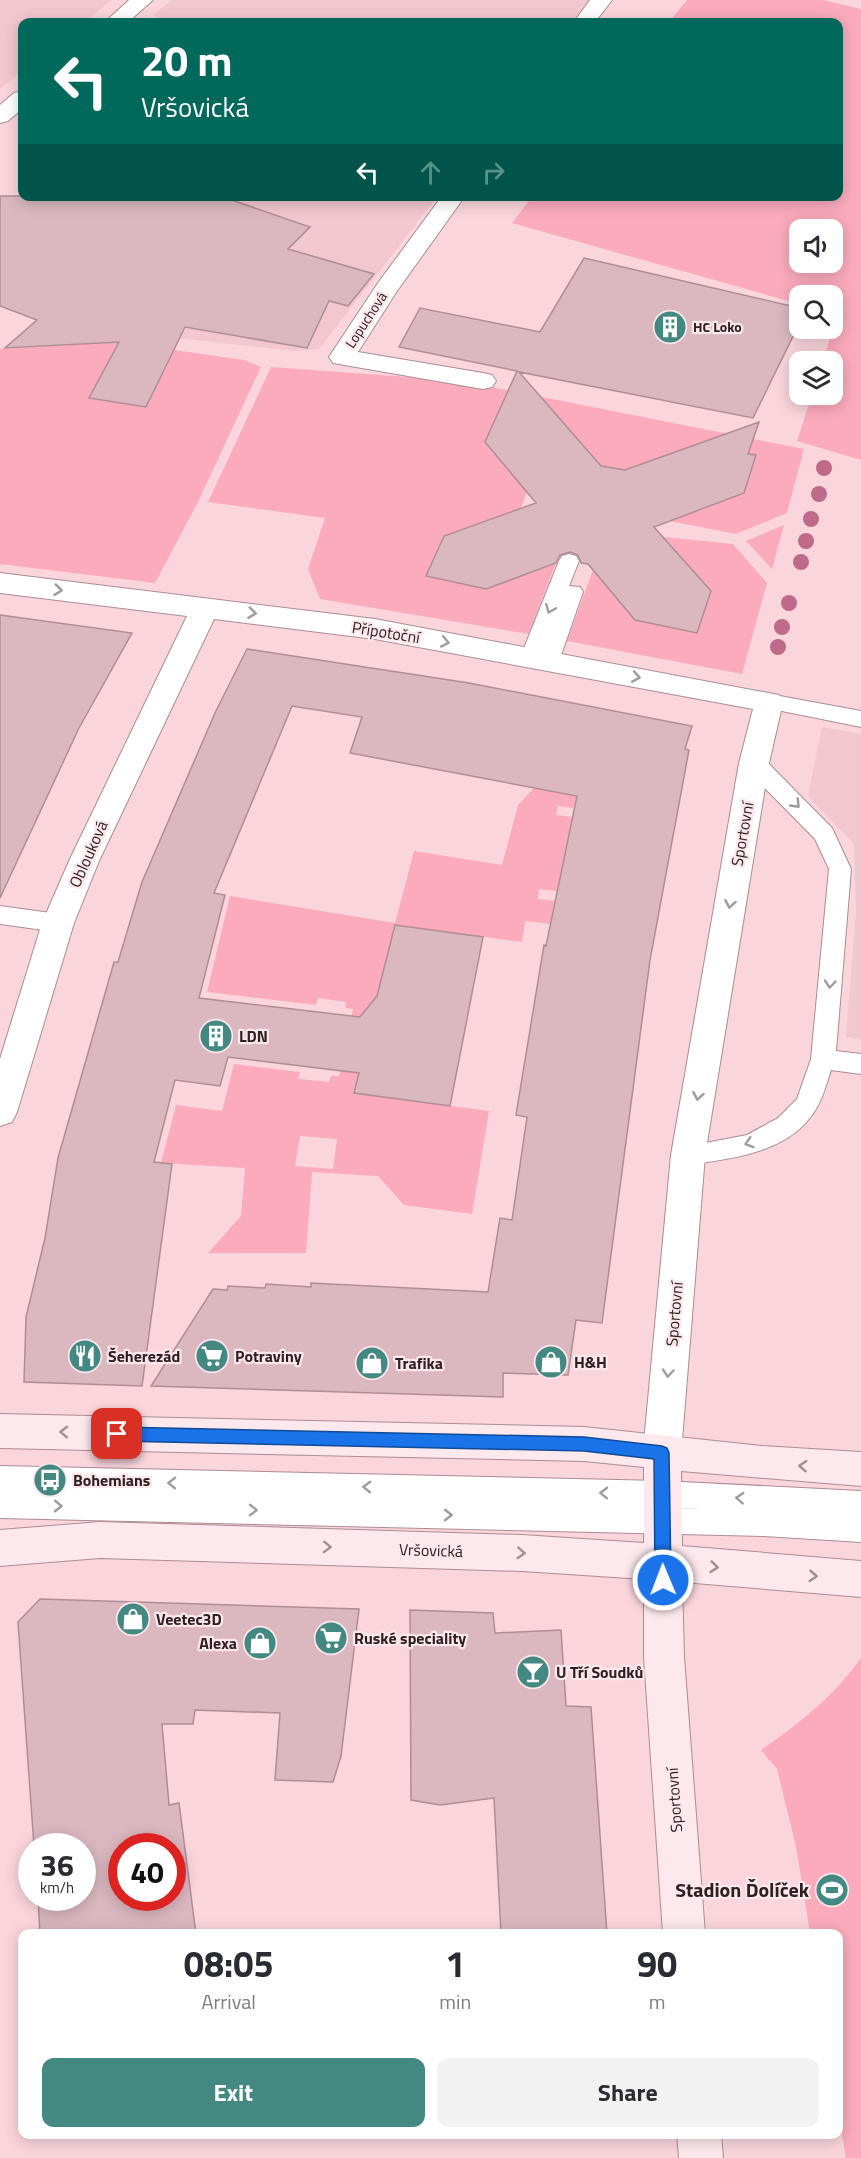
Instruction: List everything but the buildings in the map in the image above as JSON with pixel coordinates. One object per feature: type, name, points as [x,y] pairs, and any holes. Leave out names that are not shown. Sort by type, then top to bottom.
[{"type":"main road","points":[[0,1431],[584,1444],[662,1453],[861,1469]]},
{"type":"main road","name":"Sportovní","points":[[662,1453],[665,1674],[684,1929]]},
{"type":"main road","name":"Vršovická","points":[[0,1548],[100,1540],[510,1553],[662,1562],[861,1579]]},
{"type":"main road","points":[[699,2139],[701,2158]]},
{"type":"street","points":[[120,18],[142,0]]},
{"type":"street","points":[[587,18],[601,0]]},
{"type":"street","points":[[0,116],[18,101]]},
{"type":"street","name":"Lopuchová","points":[[450,201],[399,270],[342,357],[483,381]]},
{"type":"street","name":"Přípotoční","points":[[0,584],[375,629],[769,702]]},
{"type":"street","name":"Oblouková","points":[[0,1112],[58,923],[84,861],[205,608]]},
{"type":"street","name":"Sportovní","points":[[662,1453],[688,1155],[754,763],[769,702]]},
{"type":"lane","points":[[540,659],[576,562]]},
{"type":"lane","points":[[769,702],[861,719]]},
{"type":"lane","points":[[688,1155],[752,1144],[787,1125],[807,1104],[823,1059],[840,869],[824,834],[754,763]]},
{"type":"lane","points":[[0,915],[58,923]]},
{"type":"lane","points":[[823,1059],[861,1064]]},
{"type":"lane","points":[[0,1479],[662,1507],[861,1529]]},
{"type":"lane","points":[[0,1504],[662,1507],[861,1504]]},
{"type":"shaded area","points":[[0,0],[112,0],[89,18],[18,18],[18,74],[0,89]]},
{"type":"shaded area","points":[[172,0],[590,0],[576,18],[162,18],[153,15]]},
{"type":"shaded area","points":[[687,0],[823,0],[861,9],[861,460],[797,441],[809,405],[843,405],[843,351],[826,351],[830,339],[843,339],[843,285],[789,285],[789,301],[512,223],[529,201],[843,201],[843,18],[672,18]]},
{"type":"shaded area","points":[[197,201],[434,201],[319,349],[296,351],[122,332]]},
{"type":"shaded area","points":[[117,342],[244,360],[261,367],[197,504],[155,583],[0,564],[0,349]],"holes":[[[112,355],[167,363],[146,407],[90,398]]]},
{"type":"shaded area","points":[[271,367],[461,381],[804,449],[787,513],[736,534],[670,521],[744,493],[756,455],[698,444],[625,470],[601,466],[558,417],[501,406],[485,442],[527,492],[521,508],[444,536],[426,576],[486,589],[556,563],[529,634],[320,599],[308,569],[325,518],[208,502]]},
{"type":"shaded area","points":[[784,525],[772,569],[746,541]]},
{"type":"shaded area","points":[[664,537],[733,544],[767,583],[742,674],[567,641],[593,570],[635,620],[697,633],[711,591]]},
{"type":"shaded area","points":[[822,727],[861,734],[861,1040],[846,1037],[856,911],[854,844],[808,796]]},
{"type":"shaded area","points":[[534,788],[586,790],[576,799],[573,808],[558,806],[556,815],[572,817],[557,891],[539,889],[538,899],[555,901],[550,924],[525,921],[522,942],[396,925],[355,1093],[489,1111],[472,1214],[404,1205],[378,1176],[312,1172],[306,1253],[208,1253],[241,1216],[245,1168],[161,1163],[176,1105],[222,1111],[234,1064],[300,1072],[298,1079],[329,1082],[331,1076],[339,1076],[353,1009],[346,1008],[346,1002],[318,998],[316,1005],[207,992],[230,896],[395,923],[414,851],[502,865],[518,805]],"holes":[[[300,1136],[337,1139],[333,1169],[295,1166]]]},
{"type":"shaded area","name":"Stadion Ďolíček","points":[[861,1658],[861,2158],[846,2158],[843,2139],[843,1929],[809,1929],[796,1847],[777,1769],[761,1750],[815,1708]]},
{"type":"place","name":"HC Loko","points":[[670,327]]},
{"type":"place","name":"LDN","points":[[216,1036]]},
{"type":"place","name":"Šeherezád","points":[[85,1356]]},
{"type":"place","name":"Potraviny","points":[[212,1356]]},
{"type":"place","name":"H&H","points":[[551,1362]]},
{"type":"place","name":"Trafika","points":[[372,1363]]},
{"type":"place","name":"Bohemians","points":[[50,1480]]},
{"type":"place","name":"Veetec3D","points":[[133,1619]]},
{"type":"place","name":"Ruské speciality","points":[[331,1638]]},
{"type":"place","name":"Alexa","points":[[260,1643]]},
{"type":"place","name":"U Tří Soudků","points":[[533,1672]]},
{"type":"place","name":"Stadion Ďolíček","points":[[832,1890]]},
{"type":"route","points":[[117,1434],[584,1444],[662,1453],[663,1580]]}]
